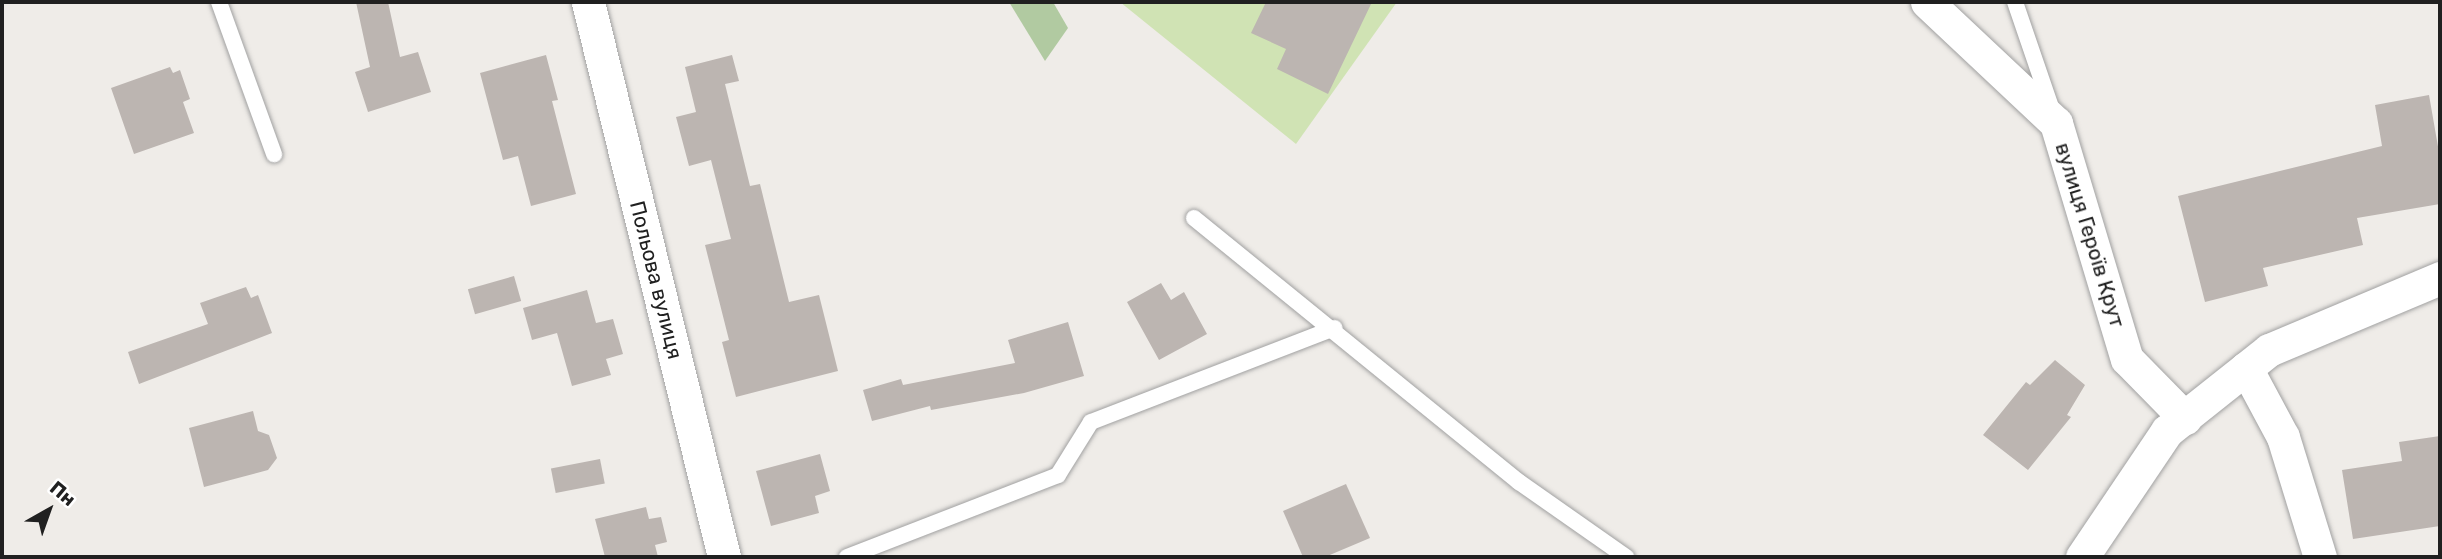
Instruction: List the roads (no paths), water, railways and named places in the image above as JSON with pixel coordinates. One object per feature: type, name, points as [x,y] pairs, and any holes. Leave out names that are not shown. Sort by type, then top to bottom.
[{"type":"street","name":"Польова вулиця","points":[[588,2],[724,557]]},
{"type":"street","name":"вулиця Героїв Крут","points":[[1927,2],[2056,122],[2127,359],[2185,418]]},
{"type":"street","points":[[2082,557],[2167,431],[2269,350],[2440,278]]},
{"type":"street","points":[[2246,368],[2283,437],[2320,557]]},
{"type":"lane","points":[[219,2],[274,154]]},
{"type":"lane","points":[[2015,2],[2056,122]]},
{"type":"lane","points":[[1194,218],[1334,328],[1518,482],[1626,557]]},
{"type":"lane","points":[[847,557],[1058,475],[1091,422],[1334,328]]}]
